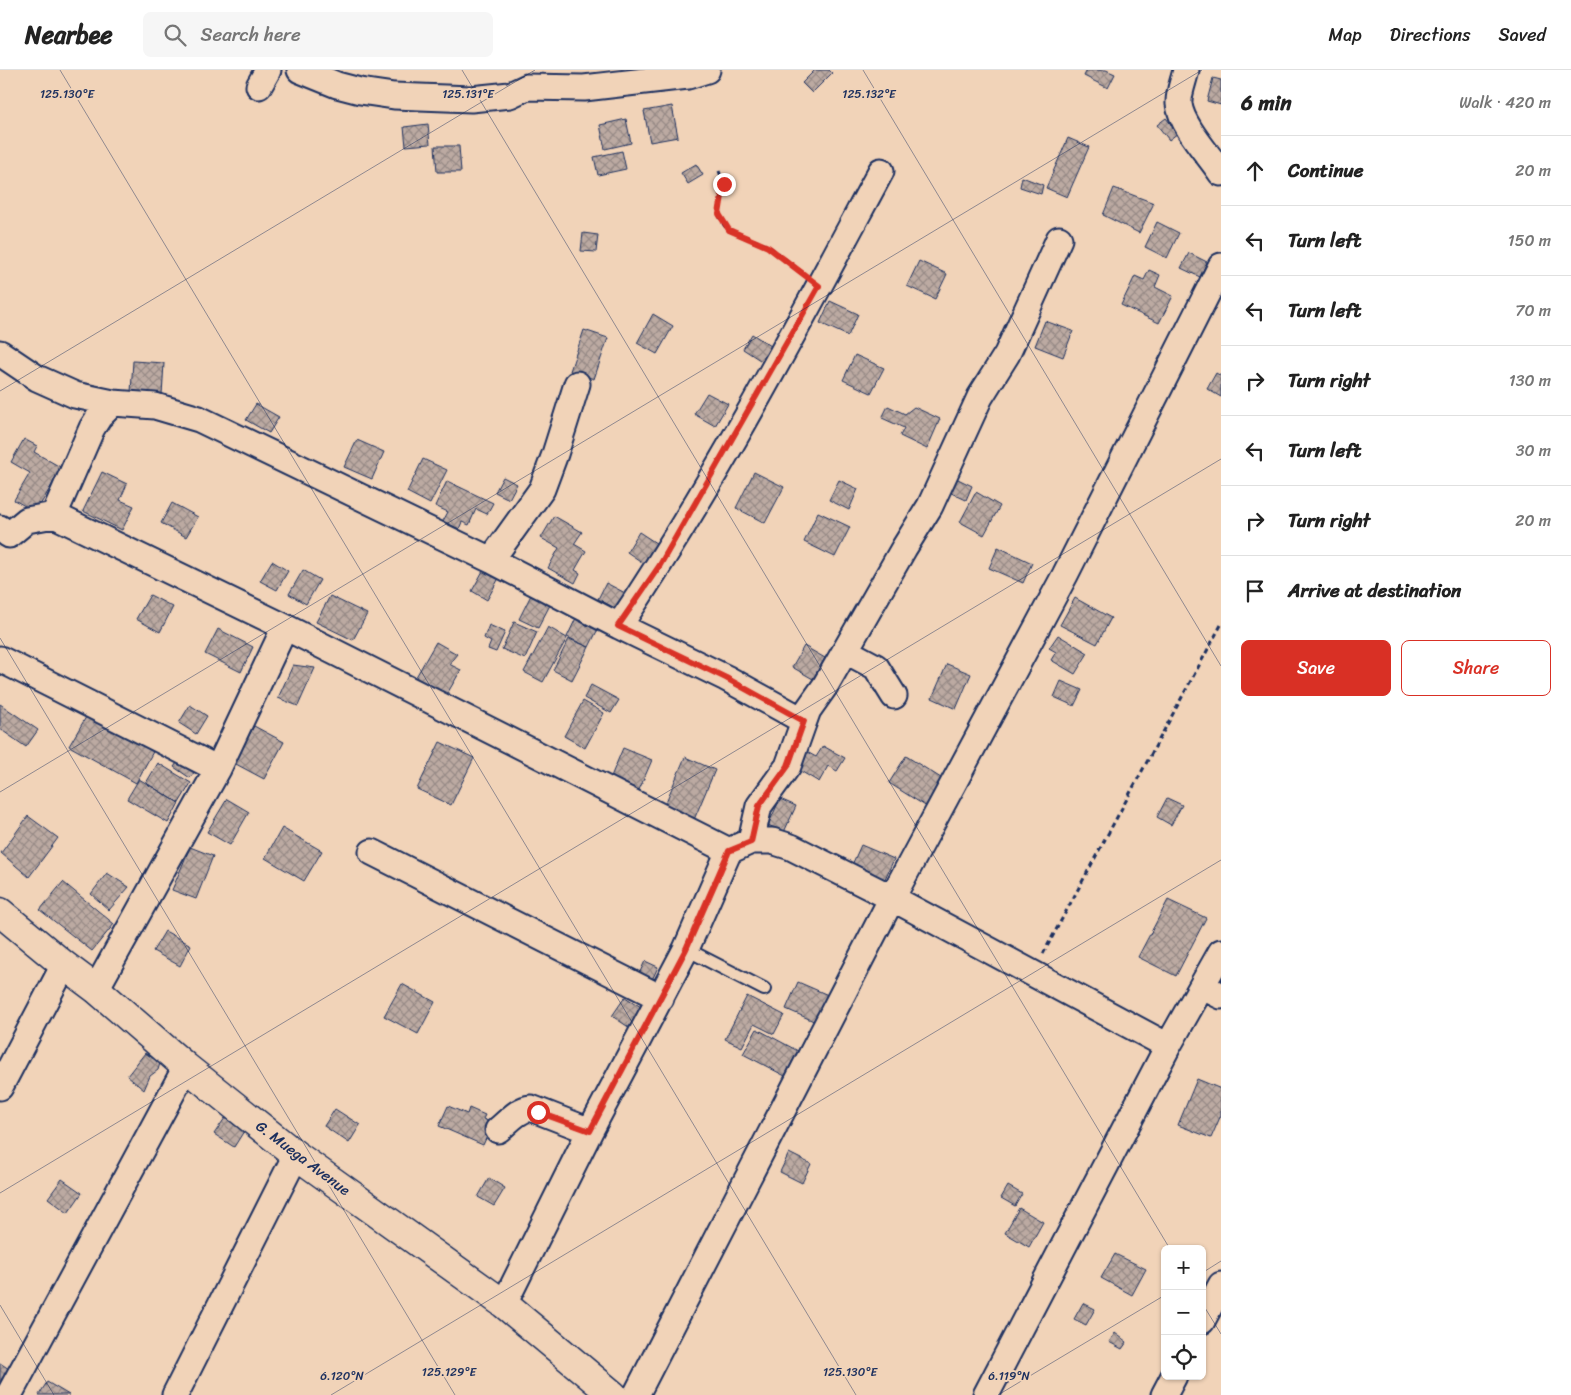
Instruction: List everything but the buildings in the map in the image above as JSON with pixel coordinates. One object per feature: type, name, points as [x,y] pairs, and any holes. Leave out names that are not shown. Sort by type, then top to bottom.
[{"type":"street","points":[[300,70],[337,85],[360,91],[394,96],[471,99],[510,94],[527,87],[584,88],[688,76],[707,70]]},
{"type":"street","points":[[1186,70],[1178,102],[1190,130],[1212,142],[1221,173]]},
{"type":"street","points":[[618,626],[660,565],[819,286],[881,171]]},
{"type":"street","points":[[504,1304],[590,1131],[661,998],[759,806],[788,766],[808,710],[846,651],[930,506],[980,397],[1007,354],[1059,240]]},
{"type":"street","points":[[636,1395],[892,898],[1065,575],[1221,266]]},
{"type":"street","points":[[0,353],[38,378],[61,390],[113,403],[155,406],[199,419],[492,560],[618,626],[726,678],[804,721]]},
{"type":"street","points":[[492,560],[542,489],[556,454],[577,384]]},
{"type":"street","points":[[54,515],[92,428],[99,417],[113,403]]},
{"type":"street","points":[[3,537],[27,520],[54,515],[740,846],[772,841],[790,847],[892,898],[1168,1046]]},
{"type":"street","points":[[96,989],[218,768],[285,627]]},
{"type":"street","points":[[846,651],[876,666],[894,696]]},
{"type":"street","points":[[0,658],[218,768]]},
{"type":"street","points":[[372,852],[661,998]]},
{"type":"street","name":"G. Muega Avenue","points":[[0,912],[96,989],[186,1068],[296,1154],[504,1304],[613,1395]]},
{"type":"street","points":[[986,1395],[1168,1046],[1212,991],[1221,952]]},
{"type":"street","points":[[0,1087],[64,965]]},
{"type":"street","points":[[9,1395],[186,1068]]},
{"type":"street","points":[[498,1130],[517,1114],[531,1108],[590,1131]]},
{"type":"street","points":[[175,1395],[296,1154]]},
{"type":"street","points":[[1206,1313],[1221,1285]]},
{"type":"street","points":[[1164,1395],[1172,1380]]},
{"type":"lane","points":[[686,949],[764,989]]},
{"type":"path","points":[[720,171],[724,184],[719,214],[724,225],[729,230],[768,247],[819,286]]},
{"type":"path","points":[[1032,974],[1221,625]]},
{"type":"route","points":[[538,1112],[590,1131],[686,949],[729,851],[751,842],[759,806],[788,766],[804,721],[726,678],[705,670],[618,626],[660,565],[819,286],[768,247],[751,238],[736,234],[724,225],[719,214],[724,194],[724,184]]}]
